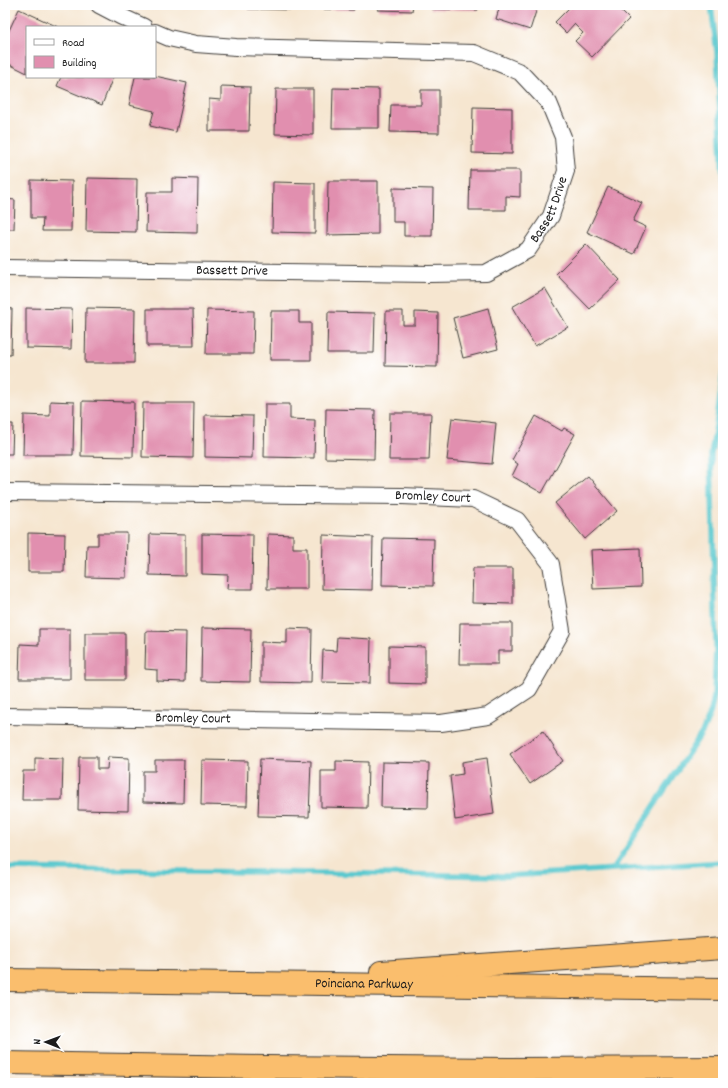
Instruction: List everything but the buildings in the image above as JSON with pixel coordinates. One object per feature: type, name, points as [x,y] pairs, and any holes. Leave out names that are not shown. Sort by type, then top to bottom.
[{"type":"highway","points":[[237,983],[723,948]]},
{"type":"highway","name":"Poinciana Parkway","points":[[5,980],[723,989]]},
{"type":"highway","points":[[5,1063],[500,1069],[723,1068]]},
{"type":"highway","points":[[266,1067],[444,1083]]},
{"type":"street","points":[[99,5],[142,26]]},
{"type":"street","name":"Bassett Drive","points":[[5,268],[430,274],[486,273],[528,250],[551,216],[566,171],[563,137],[549,102],[520,72],[474,53],[236,47],[196,44],[169,38],[156,32]]},
{"type":"street","name":"Bromley Court","points":[[5,492],[402,496],[473,499],[517,520],[551,564],[562,631],[529,689],[488,716],[442,723],[5,716]]},
{"type":"waterway","points":[[711,5],[717,53],[723,179]]},
{"type":"waterway","points":[[613,869],[703,731],[711,711],[714,696],[716,647],[711,455],[723,373]]},
{"type":"waterway","points":[[5,868],[507,876],[723,862]]}]
